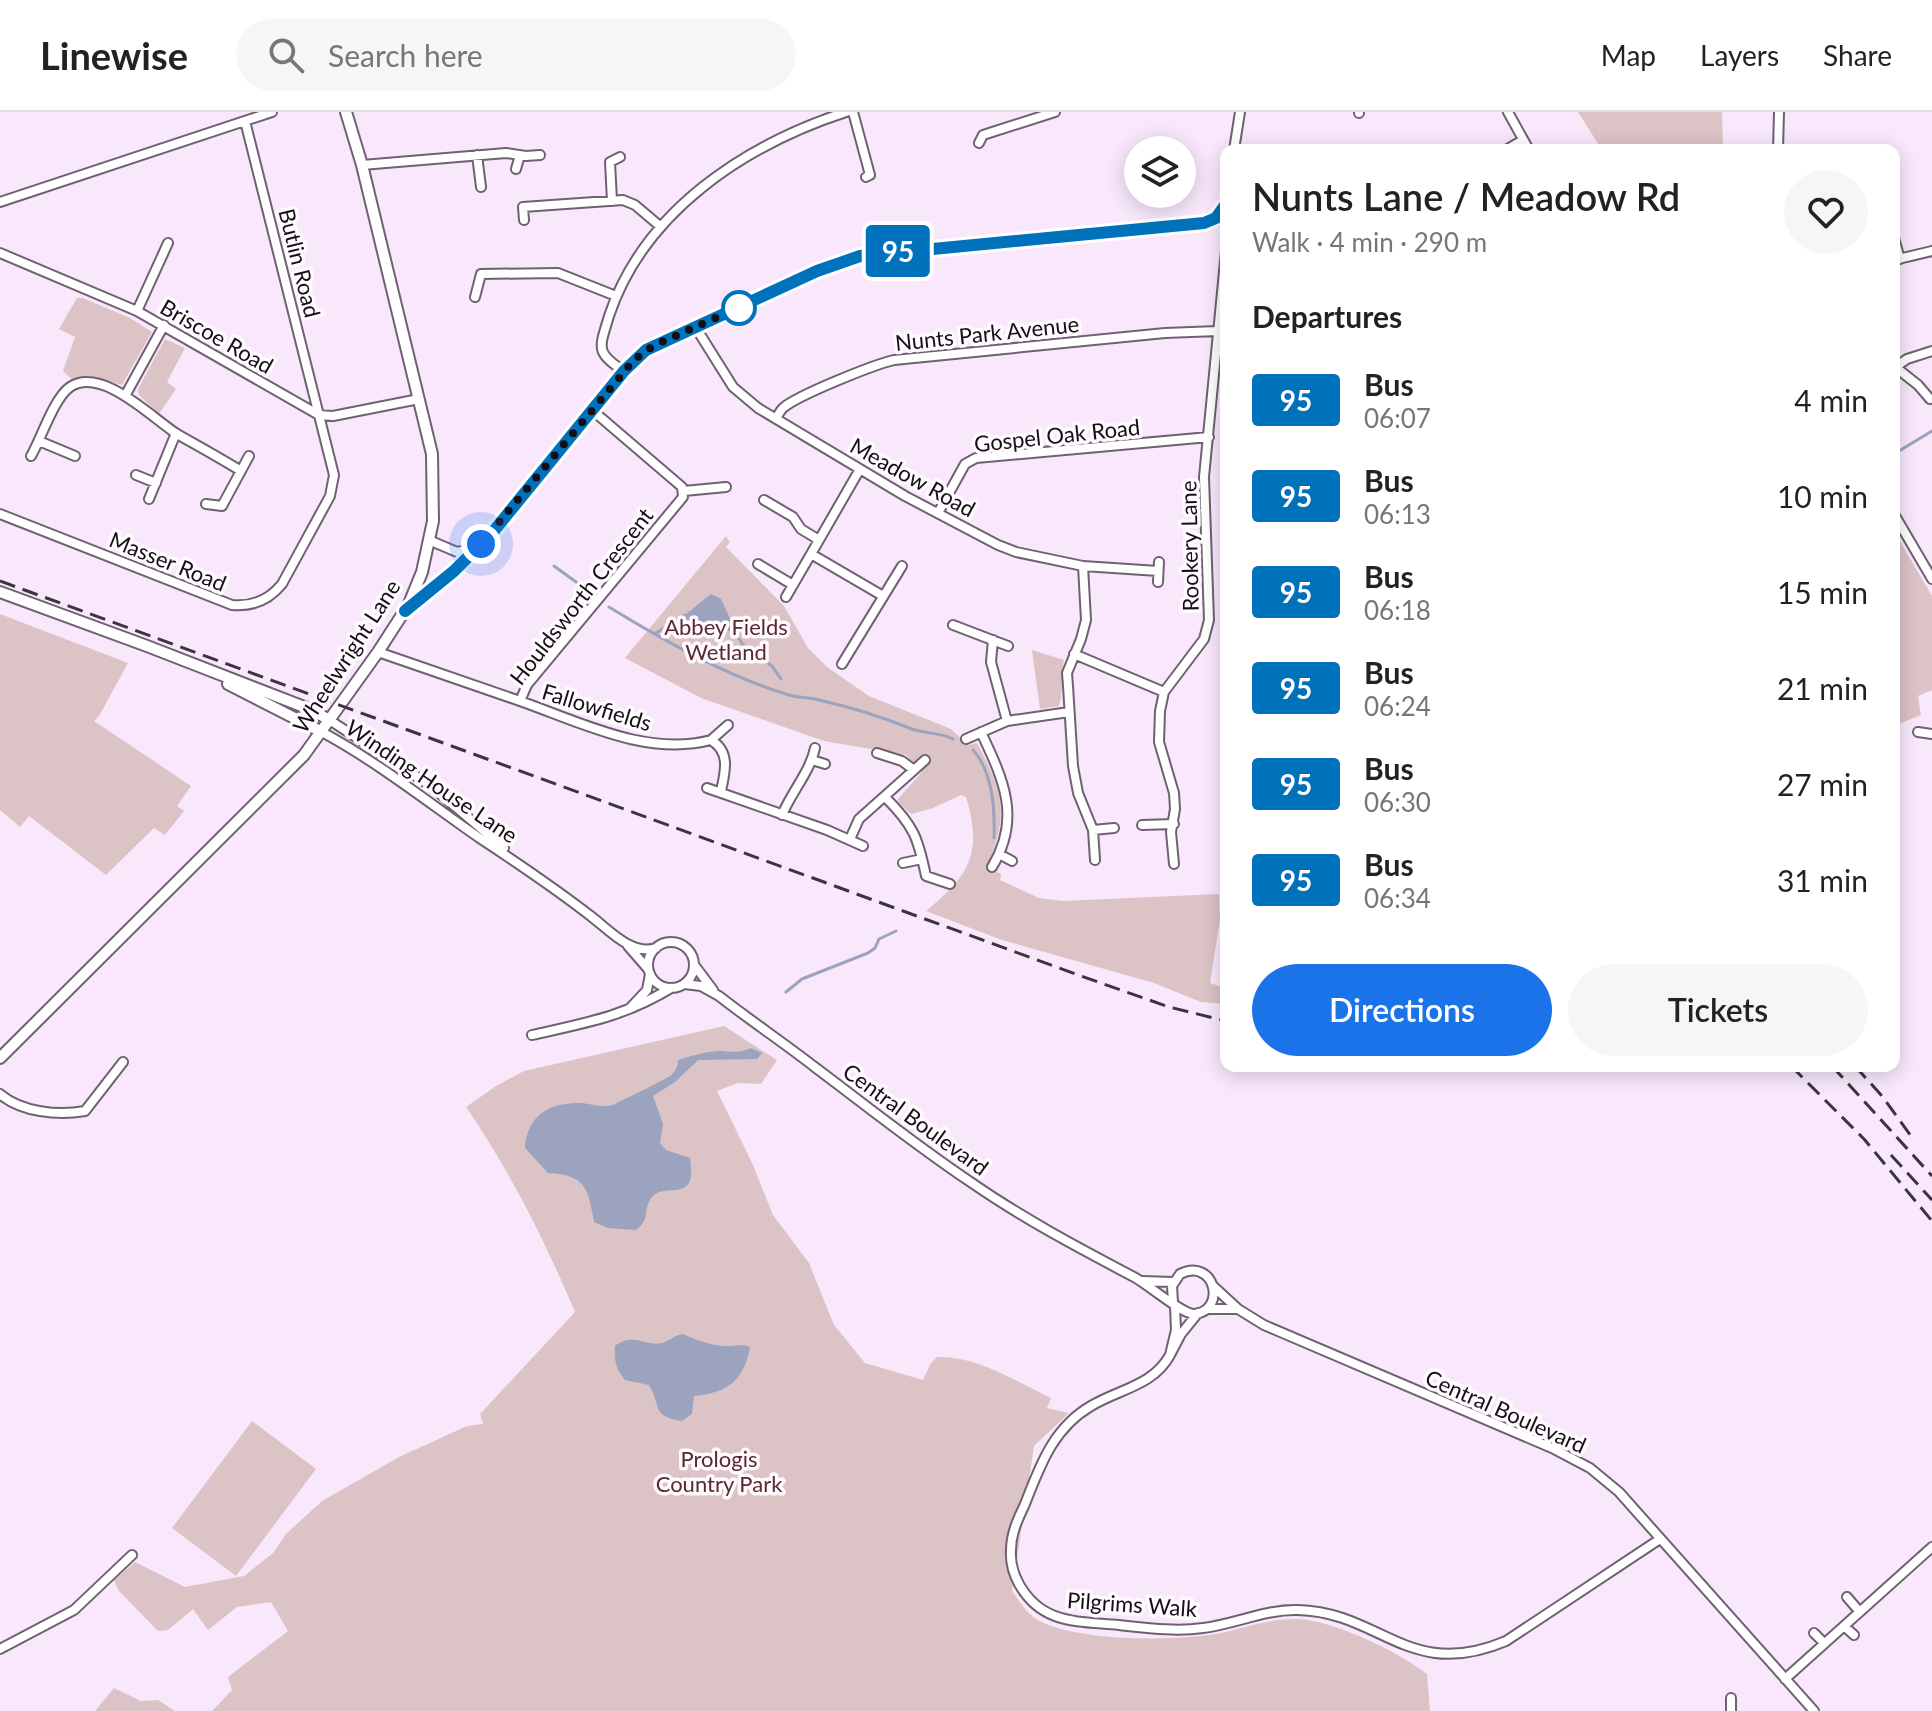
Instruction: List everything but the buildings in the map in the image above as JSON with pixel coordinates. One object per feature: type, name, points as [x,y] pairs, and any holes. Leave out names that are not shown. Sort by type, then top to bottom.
[{"type":"street","points":[[0,202],[272,112]]},
{"type":"street","name":"Wheelwright Lane","points":[[0,1058],[304,755],[331,721],[405,611],[422,572],[431,541],[435,495],[433,463],[362,165],[346,112]]},
{"type":"street","points":[[624,371],[607,360],[601,349],[616,296],[642,251],[661,227],[710,181],[739,161],[779,139],[846,112]]},
{"type":"street","points":[[853,112],[870,176]]},
{"type":"street","points":[[979,143],[983,135],[1055,112]]},
{"type":"street","points":[[1235,144],[1240,112]]},
{"type":"street","points":[[1508,112],[1525,144]]},
{"type":"street","points":[[1778,144],[1779,112]]},
{"type":"street","name":"Butlin Road","points":[[245,121],[319,415]]},
{"type":"street","points":[[1516,144],[1523,140]]},
{"type":"street","points":[[362,165],[506,153],[540,155]]},
{"type":"street","points":[[477,155],[481,187]]},
{"type":"street","points":[[516,169],[520,155]]},
{"type":"street","points":[[612,201],[610,162],[620,157]]},
{"type":"street","points":[[524,220],[523,207],[628,201],[661,227]]},
{"type":"street","points":[[405,611],[481,544],[624,371],[646,350],[817,271],[860,256],[1204,223],[1220,215]]},
{"type":"street","points":[[137,311],[168,243]]},
{"type":"street","points":[[1900,259],[1932,251]]},
{"type":"street","name":"Briscoe Road","points":[[0,253],[137,311],[319,415]]},
{"type":"street","points":[[475,297],[481,274],[526,271],[558,273],[616,296]]},
{"type":"street","name":"Rookery Lane","points":[[1174,864],[1171,832],[1174,793],[1159,742],[1159,723],[1164,692],[1204,639],[1209,620],[1204,477],[1220,311]]},
{"type":"street","points":[[125,396],[164,325]]},
{"type":"street","name":"Meadow Road","points":[[696,328],[733,387],[776,419],[938,513],[1016,552],[1083,566],[1159,566],[1158,582]]},
{"type":"street","name":"Nunts Park Avenue","points":[[776,419],[782,408],[879,363],[894,360],[1165,333],[1218,331]]},
{"type":"street","points":[[1900,364],[1932,351]]},
{"type":"street","points":[[1900,372],[1930,399]]},
{"type":"street","points":[[31,456],[60,398],[73,385],[94,383],[125,396],[176,433],[241,471]]},
{"type":"street","points":[[319,415],[333,416],[419,399]]},
{"type":"street","points":[[592,410],[684,491],[726,487]]},
{"type":"street","name":"Masser Road","points":[[0,514],[221,602],[244,606],[256,604],[282,584],[330,496],[334,475],[319,415]]},
{"type":"street","points":[[149,499],[176,433]]},
{"type":"street","name":"Gospel Oak Road","points":[[938,513],[965,464],[976,458],[1209,437]]},
{"type":"street","points":[[39,441],[75,456]]},
{"type":"street","points":[[206,504],[222,506],[249,456]]},
{"type":"street","points":[[786,597],[860,469]]},
{"type":"street","points":[[136,475],[156,483]]},
{"type":"street","name":"Houldsworth Crescent","points":[[378,652],[520,701],[527,685],[683,497],[684,491]]},
{"type":"street","points":[[764,500],[793,517],[801,529],[819,540]]},
{"type":"street","points":[[1900,524],[1932,579]]},
{"type":"street","points":[[431,541],[460,553],[481,544]]},
{"type":"street","points":[[811,554],[883,596]]},
{"type":"street","points":[[758,564],[793,585]]},
{"type":"street","points":[[842,664],[902,566]]},
{"type":"street","points":[[1083,566],[1086,620],[1067,673],[1073,766],[1078,793],[1093,830],[1095,860]]},
{"type":"street","name":"Winding House Lane","points":[[0,592],[312,710],[431,786],[523,864],[621,940],[640,950],[656,948]]},
{"type":"street","points":[[953,625],[1008,646]]},
{"type":"street","points":[[993,640],[991,662],[1007,721]]},
{"type":"street","name":"Winding House Lane","points":[[147,646],[322,732],[523,864]]},
{"type":"street","points":[[1074,654],[1164,692]]},
{"type":"street","name":"Fallowfields","points":[[520,701],[654,744],[687,746],[711,740]]},
{"type":"street","points":[[967,738],[1007,721],[1069,712]]},
{"type":"street","points":[[721,791],[726,759],[711,740],[728,725]]},
{"type":"street","points":[[981,732],[1000,773],[1007,805],[1007,833],[992,867]]},
{"type":"street","points":[[1918,732],[1932,734]]},
{"type":"street","points":[[782,815],[792,791],[812,760],[815,748]]},
{"type":"street","points":[[877,753],[902,761],[914,770]]},
{"type":"street","points":[[812,760],[825,764]]},
{"type":"street","points":[[850,839],[859,819],[925,760]]},
{"type":"street","points":[[707,788],[863,846]]},
{"type":"street","points":[[886,798],[910,825],[919,842],[926,876],[950,884]]},
{"type":"street","points":[[1142,825],[1174,824]]},
{"type":"street","points":[[1093,830],[1114,828]]},
{"type":"street","points":[[999,854],[1012,861]]},
{"type":"street","points":[[903,863],[922,859]]},
{"type":"street","name":"Winding House Lane","points":[[621,940],[649,972]]},
{"type":"street","points":[[532,1035],[627,1011],[684,984],[692,975],[694,965],[690,953],[679,944],[669,942],[656,948],[649,960],[643,997],[627,1011]]},
{"type":"street","name":"Central Boulevard","points":[[694,965],[719,996]]},
{"type":"street","points":[[649,972],[659,985],[671,988]]},
{"type":"street","name":"Central Boulevard","points":[[684,984],[701,986],[719,996],[974,1185],[1072,1245],[1142,1281],[1174,1304]]},
{"type":"street","points":[[554,1030],[556,1043]]},
{"type":"street","points":[[0,1094],[24,1108],[81,1112],[90,1108],[116,1065]]},
{"type":"street","points":[[1170,1355],[1176,1330],[1171,1290],[1173,1282],[1180,1274],[1192,1270],[1205,1275],[1213,1286],[1214,1297],[1202,1311],[1186,1313],[1174,1304]]},
{"type":"street","name":"Central Boulevard","points":[[1142,1281],[1173,1282]]},
{"type":"street","name":"Central Boulevard","points":[[1213,1286],[1238,1309],[1264,1325],[1552,1448],[1612,1485],[1814,1711]]},
{"type":"street","name":"Central Boulevard","points":[[1202,1311],[1238,1309]]},
{"type":"street","name":"Pilgrims Walk","points":[[1202,1311],[1181,1334],[1164,1367],[1153,1376],[1090,1406],[1064,1427],[1044,1456],[1015,1526],[1010,1551],[1012,1571],[1023,1591],[1032,1604],[1047,1614],[1063,1620],[1200,1629],[1269,1612],[1299,1610],[1342,1620],[1423,1652],[1463,1654],[1483,1651],[1506,1641],[1660,1539]]},
{"type":"street","points":[[1785,1679],[1932,1547]]},
{"type":"street","points":[[0,1649],[74,1610],[132,1555]]},
{"type":"street","points":[[1847,1597],[1859,1611]]},
{"type":"street","points":[[1844,1626],[1854,1635]]},
{"type":"street","points":[[1814,1633],[1824,1643]]},
{"type":"street","points":[[1731,1698],[1731,1711]]},
{"type":"green space","points":[[1578,112],[1722,112],[1723,144],[1598,144]]},
{"type":"green space","points":[[77,298],[130,318],[152,332],[122,385],[89,376],[72,379],[63,371],[75,337],[59,329]]},
{"type":"green space","points":[[165,339],[185,348],[167,382],[176,389],[159,414],[139,395],[138,389]]},
{"type":"green space","name":"Abbey Fields Wetland","points":[[726,536],[730,542],[726,547],[784,606],[808,648],[827,667],[869,696],[951,729],[968,745],[977,743],[998,790],[999,832],[987,867],[1001,874],[1000,880],[1039,898],[1063,901],[1219,894],[1220,919],[1210,983],[1220,986],[1220,1004],[1201,1002],[1154,983],[1002,940],[926,911],[953,886],[968,862],[973,834],[966,797],[961,795],[911,814],[898,799],[922,772],[906,755],[824,741],[701,698],[625,658]]},
{"type":"green space","points":[[1900,541],[1932,596],[1932,690],[1918,696],[1921,715],[1900,724]]},
{"type":"green space","points":[[0,614],[128,663],[94,721],[191,786],[177,806],[184,811],[165,835],[154,828],[106,875],[29,816],[20,827],[0,810]]},
{"type":"green space","points":[[1032,650],[1064,660],[1059,706],[1040,709]]},
{"type":"green space","name":"Prologis Country Park","points":[[724,1026],[777,1060],[761,1084],[738,1083],[717,1091],[773,1215],[809,1263],[834,1325],[865,1363],[923,1380],[937,1357],[967,1361],[996,1371],[1051,1398],[1047,1408],[1069,1413],[1034,1446],[1012,1591],[1029,1613],[1053,1627],[1124,1638],[1216,1634],[1284,1619],[1326,1624],[1382,1647],[1427,1674],[1430,1711],[212,1711],[232,1690],[228,1677],[288,1631],[271,1602],[237,1607],[208,1630],[193,1609],[168,1630],[158,1631],[119,1591],[114,1580],[135,1562],[185,1587],[244,1576],[273,1553],[286,1534],[322,1501],[399,1457],[467,1426],[483,1424],[480,1414],[575,1312],[526,1207],[466,1107],[524,1071]]},
{"type":"green space","points":[[252,1421],[316,1469],[236,1576],[172,1528]]},
{"type":"green space","points":[[114,1688],[141,1701],[158,1700],[175,1711],[95,1711]]},
{"type":"water","points":[[711,594],[721,599],[734,627],[733,632],[685,619],[685,615]]},
{"type":"water","points":[[751,1048],[762,1053],[757,1059],[698,1060],[675,1082],[653,1096],[663,1124],[660,1143],[666,1150],[690,1158],[691,1174],[684,1188],[655,1195],[649,1202],[645,1220],[636,1230],[608,1228],[594,1222],[587,1192],[578,1180],[548,1173],[525,1148],[535,1119],[550,1108],[570,1103],[613,1105],[670,1076],[678,1060],[708,1052],[739,1052]]},
{"type":"water","points":[[683,1334],[712,1344],[750,1347],[738,1377],[716,1392],[694,1396],[692,1414],[682,1421],[661,1413],[649,1385],[625,1380],[615,1360],[615,1346],[629,1340],[659,1344]]},
{"type":"waterway","points":[[1900,450],[1932,431]]},
{"type":"waterway","points":[[554,566],[594,595]]},
{"type":"waterway","points":[[609,607],[696,657],[766,687],[953,739]]},
{"type":"waterway","points":[[656,633],[685,615]]},
{"type":"waterway","points":[[734,632],[744,646],[772,666],[781,679]]},
{"type":"waterway","points":[[973,750],[989,780],[994,838]]},
{"type":"waterway","points":[[786,992],[802,979],[868,953],[875,948],[879,939],[896,931]]},
{"type":"railway","points":[[0,581],[1081,976],[1169,1007],[1220,1020]]},
{"type":"railway","points":[[1797,1072],[1864,1139],[1932,1221]]},
{"type":"railway","points":[[1837,1072],[1932,1176]]},
{"type":"railway","points":[[1860,1072],[1911,1136]]},
{"type":"railway","points":[[1891,1155],[1932,1200]]},
{"type":"bus line","name":"95","points":[[405,611],[454,571],[493,532],[624,371],[653,346],[817,271],[860,256],[1204,223],[1220,216]]},
{"type":"route","points":[[481,544],[634,360],[653,346],[751,302],[739,308]]}]
